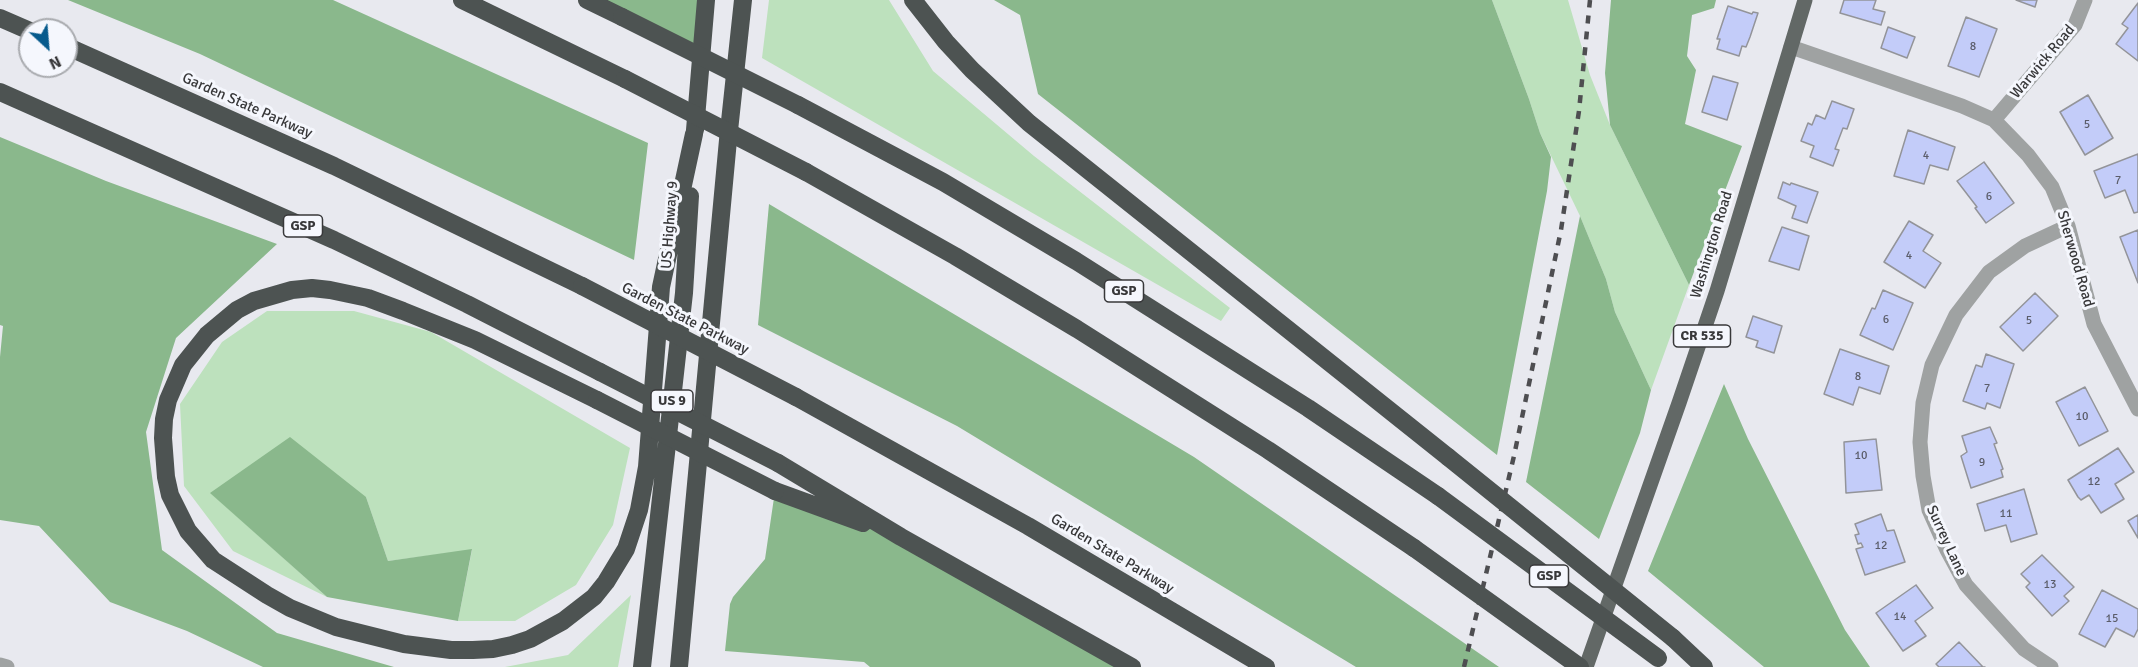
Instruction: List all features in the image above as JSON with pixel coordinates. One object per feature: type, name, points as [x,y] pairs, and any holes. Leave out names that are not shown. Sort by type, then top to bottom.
[{"type":"highway","points":[[462,0],[625,79],[806,172],[955,256],[1095,340],[1276,455],[1414,548],[1580,667]]},
{"type":"highway","name":"GSP","points":[[586,0],[798,105],[943,182],[1076,261],[1308,408],[1438,496],[1663,663]]},
{"type":"highway","name":"US Highway 9","points":[[642,667],[684,293],[694,134],[706,0]]},
{"type":"highway","name":"US 9","points":[[679,667],[743,0]]},
{"type":"highway","points":[[913,0],[946,42],[972,70],[1029,123],[1673,638],[1704,667]]},
{"type":"highway","points":[[0,18],[18,26]]},
{"type":"highway","name":"Garden State Parkway","points":[[78,51],[315,157],[582,286],[796,397],[1028,526],[1266,667]]},
{"type":"highway","name":"GSP","points":[[0,92],[334,240],[467,304],[778,463],[901,537],[1132,667]]},
{"type":"highway","points":[[694,134],[661,286],[647,467],[639,510],[629,540],[616,567],[594,597],[563,621],[548,631],[521,642],[494,649],[473,650],[451,650],[404,644],[336,627],[290,608],[213,560],[188,531],[174,504],[166,477],[164,419],[168,400],[183,365],[207,334],[237,310],[292,290],[312,288],[368,298],[475,340],[597,400],[775,491],[901,537]]},
{"type":"main road","name":"Washington Road","points":[[1586,667],[1717,291],[1805,0]]},
{"type":"street","name":"Warwick Road","points":[[1994,120],[2075,25],[2085,0]]},
{"type":"street","name":"Sherwood Road","points":[[1791,47],[1962,106],[1994,120],[2028,156],[2052,187],[2068,226],[2094,324],[2138,409]]},
{"type":"street","name":"Surrey Lane","points":[[2051,667],[2024,649],[1966,585],[1929,510],[1920,442],[1923,403],[1932,365],[1956,315],[1989,272],[2025,246],[2068,226]]},
{"type":"street","points":[[0,665],[7,667]]},
{"type":"green space","points":[[68,0],[333,0],[648,143],[634,260],[200,54]]},
{"type":"green space","points":[[587,0],[706,0],[701,59]]},
{"type":"green space","points":[[769,0],[889,0],[933,71],[1034,156],[1230,308],[1221,321],[762,58]]},
{"type":"green space","points":[[994,0],[1492,0],[1540,133],[1551,157],[1547,191],[1497,455],[1038,94],[1020,15]]},
{"type":"green space","points":[[1492,0],[1568,0],[1590,75],[1610,125],[1689,285],[1651,390],[1615,312],[1606,279],[1580,216],[1540,133]]},
{"type":"green space","points":[[1611,0],[1716,0],[1714,8],[1692,15],[1687,56],[1696,70],[1685,124],[1742,146],[1689,285],[1610,125],[1605,73]]},
{"type":"green space","points":[[0,137],[106,181],[277,244],[176,338],[146,432],[162,550],[277,633],[394,667],[263,667],[187,631],[110,602],[39,526],[0,520],[0,357],[3,326],[0,325]]},
{"type":"green space","points":[[769,204],[1194,457],[1499,667],[1356,667],[957,426],[758,325]]},
{"type":"green space","points":[[1580,216],[1606,279],[1615,312],[1651,390],[1640,433],[1599,539],[1526,482]]},
{"type":"green space","points":[[267,311],[354,311],[431,332],[630,448],[613,525],[576,585],[515,621],[458,621],[472,550],[388,561],[366,497],[211,493],[327,597],[233,551],[184,486],[180,404],[222,342]]},
{"type":"green space","points":[[1724,384],[1748,439],[1845,630],[1870,667],[1764,667],[1648,571]]},
{"type":"green space","points":[[290,437],[366,497],[388,561],[472,549],[458,621],[327,597],[210,493]]},
{"type":"green space","points":[[775,491],[901,537],[1132,667],[870,667],[864,662],[725,651],[730,604],[733,597],[765,559]]},
{"type":"green space","points":[[631,595],[618,667],[505,667],[568,655]]},
{"type":"building","points":[[1844,0],[1876,0],[1873,9],[1885,12],[1881,25],[1840,13]]},
{"type":"building","points":[[2016,0],[2037,0],[2035,7]]},
{"type":"building","points":[[2138,3],[2138,61],[2116,44],[2128,28],[2122,24]]},
{"type":"building","points":[[1728,6],[1752,14],[1753,12],[1758,13],[1746,47],[1742,46],[1739,56],[1717,49],[1720,39],[1717,39]]},
{"type":"building","points":[[1966,17],[1997,29],[1979,77],[1948,66]]},
{"type":"building","points":[[1888,27],[1915,37],[1907,58],[1881,48]]},
{"type":"building","points":[[1713,76],[1738,83],[1727,120],[1702,112]]},
{"type":"building","points":[[2088,95],[2113,138],[2085,155],[2060,112]]},
{"type":"building","points":[[1832,101],[1854,109],[1847,129],[1843,128],[1835,149],[1839,150],[1833,166],[1810,157],[1814,146],[1801,141],[1808,123],[1812,125],[1816,115],[1825,119]]},
{"type":"building","points":[[1908,130],[1955,147],[1948,170],[1930,165],[1924,184],[1894,176]]},
{"type":"building","points":[[2138,154],[2138,212],[2134,213],[2125,190],[2105,198],[2094,171]]},
{"type":"building","points":[[1984,162],[2014,203],[1986,223],[1957,181]]},
{"type":"building","points":[[1783,182],[1818,192],[1807,223],[1792,218],[1796,206],[1778,198]]},
{"type":"building","points":[[1909,221],[1933,235],[1923,251],[1941,263],[1925,288],[1884,262]]},
{"type":"building","points":[[1782,227],[1809,236],[1799,270],[1769,261]]},
{"type":"building","points":[[2138,230],[2138,283],[2120,237]]},
{"type":"building","points":[[1883,290],[1913,303],[1893,350],[1860,335]]},
{"type":"building","points":[[2035,293],[2058,316],[2023,351],[2000,327]]},
{"type":"building","points":[[1753,316],[1782,326],[1774,353],[1756,347],[1758,341],[1746,337]]},
{"type":"building","points":[[1840,349],[1889,366],[1880,394],[1859,387],[1853,405],[1824,394]]},
{"type":"building","points":[[1986,354],[2014,364],[2000,408],[1987,403],[1985,409],[1963,401],[1976,365],[1982,367]]},
{"type":"building","points":[[2085,387],[2108,431],[2079,446],[2056,402]]},
{"type":"building","points":[[1990,427],[1997,443],[1994,444],[2003,469],[2001,470],[2003,477],[1971,488],[1961,456],[1967,452],[1962,436]]},
{"type":"building","points":[[1876,439],[1882,490],[1846,493],[1844,442]]},
{"type":"building","points":[[2118,448],[2134,472],[2115,484],[2124,499],[2101,513],[2089,495],[2081,500],[2078,497],[2068,480]]},
{"type":"building","points":[[2024,489],[2037,534],[2011,542],[2006,525],[1985,531],[1977,504]]},
{"type":"building","points":[[1881,514],[1887,531],[1894,530],[1905,562],[1865,575],[1856,549],[1863,547],[1861,543],[1858,544],[1855,535],[1859,534],[1855,524]]},
{"type":"building","points":[[2138,515],[2138,538],[2128,521]]},
{"type":"building","points":[[2042,555],[2074,587],[2064,596],[2069,601],[2052,616],[2026,587],[2030,583],[2021,574]]},
{"type":"building","points":[[1916,585],[1933,608],[1915,621],[1926,636],[1903,651],[1876,613]]},
{"type":"building","points":[[2102,590],[2138,609],[2138,629],[2134,637],[2116,628],[2105,647],[2079,634]]},
{"type":"building","points":[[1959,642],[1983,667],[1939,667],[1936,664]]},
{"type":"railway","points":[[1464,667],[1514,456],[1561,230],[1579,111],[1590,0]]}]
